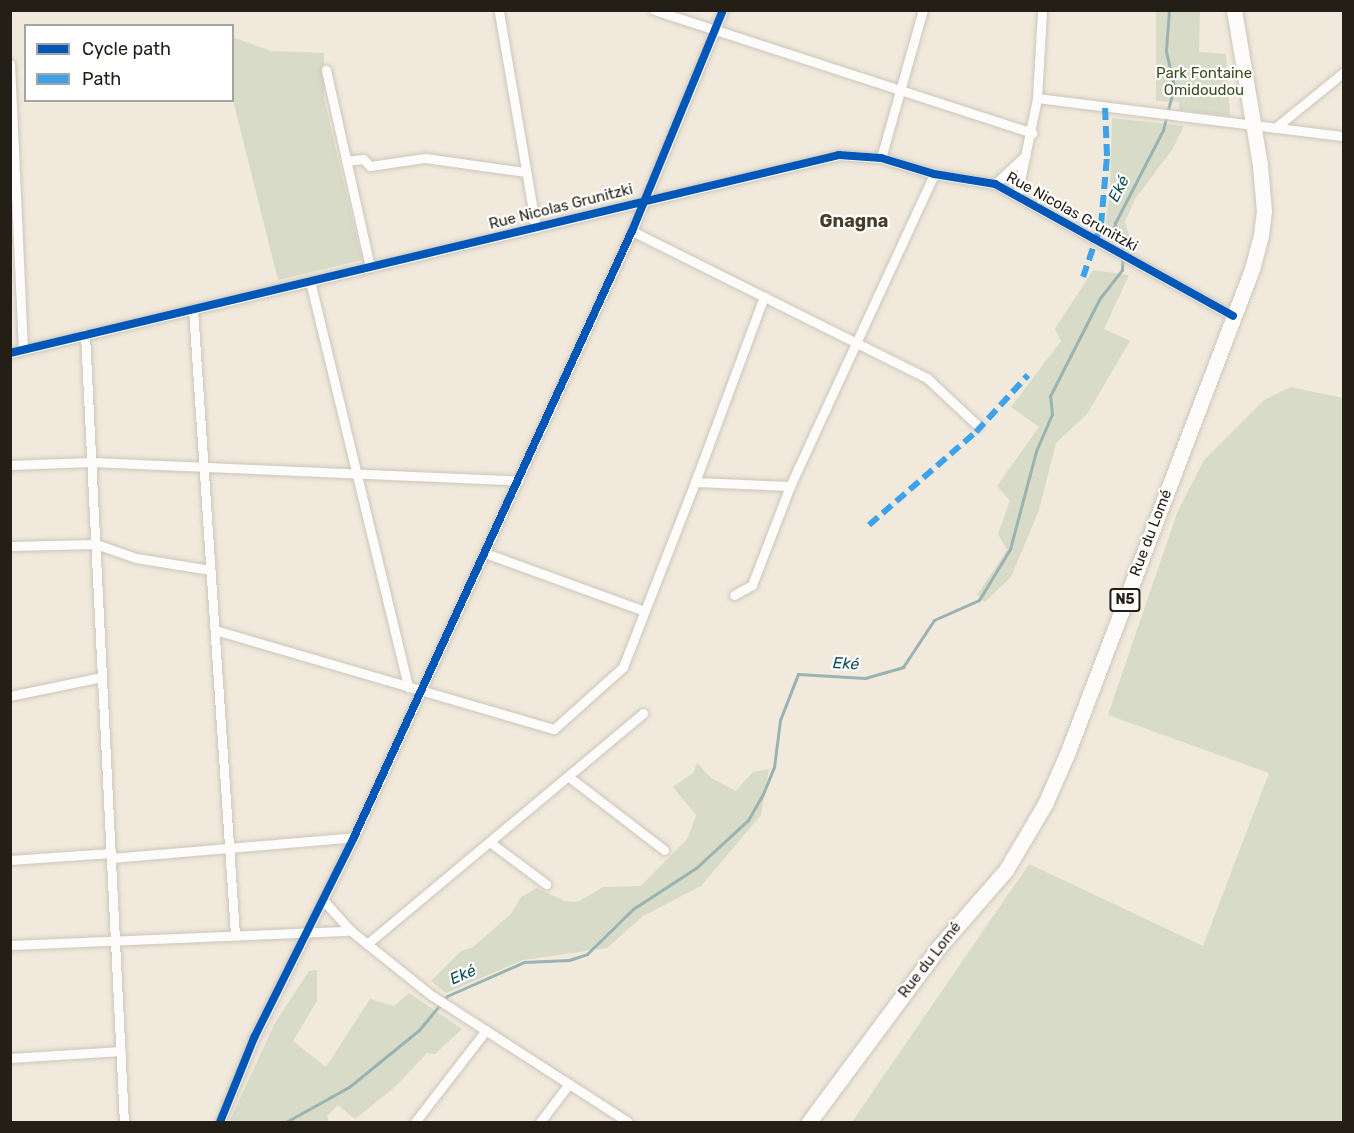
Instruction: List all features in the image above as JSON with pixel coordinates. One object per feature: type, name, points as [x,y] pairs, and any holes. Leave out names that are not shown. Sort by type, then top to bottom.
[{"type":"main road","name":"Rue du Lomé","points":[[809,1122],[938,948],[1006,870],[1045,804],[1252,269],[1263,224],[1255,126],[1234,10]]},
{"type":"street","points":[[654,10],[1033,132]]},
{"type":"street","points":[[220,1122],[254,1038],[354,837],[646,201],[717,30],[723,10]]},
{"type":"street","points":[[881,158],[923,10]]},
{"type":"street","points":[[1017,195],[1033,132],[1038,98],[1042,10]]},
{"type":"street","points":[[499,12],[524,172],[536,228]]},
{"type":"street","points":[[10,64],[15,264],[23,350]]},
{"type":"street","points":[[326,70],[370,267]]},
{"type":"street","points":[[1275,128],[1344,72]]},
{"type":"street","points":[[1038,98],[1344,136]]},
{"type":"street","points":[[995,184],[1027,155]]},
{"type":"street","name":"Rue Nicolas Grunitzki","points":[[10,353],[536,228],[823,156],[881,158],[934,174],[995,184],[1233,316]]},
{"type":"street","points":[[346,161],[363,159],[370,166],[425,158],[524,172]]},
{"type":"street","points":[[734,595],[752,585],[790,486],[934,174]]},
{"type":"street","points":[[632,231],[927,378],[977,425]]},
{"type":"street","points":[[310,281],[354,471],[408,687]]},
{"type":"street","points":[[215,630],[554,729],[623,667],[764,296]]},
{"type":"street","points":[[193,309],[236,935]]},
{"type":"street","points":[[85,334],[124,1122]]},
{"type":"street","points":[[10,465],[92,462],[203,465],[519,481]]},
{"type":"street","points":[[695,482],[790,486]]},
{"type":"street","points":[[10,546],[96,544],[136,558],[210,570]]},
{"type":"street","points":[[485,553],[644,611]]},
{"type":"street","points":[[10,696],[102,677]]},
{"type":"street","points":[[367,944],[491,843],[643,713]]},
{"type":"street","points":[[569,777],[664,849]]},
{"type":"street","points":[[10,860],[354,837]]},
{"type":"street","points":[[491,843],[546,884]]},
{"type":"street","points":[[323,900],[351,931],[431,995],[628,1122]]},
{"type":"street","points":[[10,945],[236,935],[307,935],[351,931]]},
{"type":"street","points":[[416,1122],[486,1030]]},
{"type":"street","points":[[10,1059],[120,1051]]},
{"type":"street","points":[[540,1122],[569,1084]]},
{"type":"green space","name":"Park Fontaine Omidoudou","points":[[1156,11],[1200,11],[1199,52],[1226,54],[1230,116],[1179,110],[1179,102],[1156,101]]},
{"type":"green space","points":[[234,38],[271,51],[324,53],[324,98],[362,260],[278,280],[234,102]]},
{"type":"green space","points":[[1112,118],[1184,126],[1172,150],[1135,199],[1125,222],[1135,254],[1104,237],[1110,191]]},
{"type":"green space","points":[[1093,270],[1129,275],[1104,329],[1130,341],[1087,414],[1056,443],[1039,510],[1011,577],[985,602],[977,595],[1007,550],[998,534],[1010,501],[997,486],[1039,427],[1011,407],[1061,341],[1055,329]]},
{"type":"green space","points":[[1291,387],[1343,398],[1343,1122],[852,1122],[1029,864],[1203,946],[1269,773],[1108,715],[1177,513],[1204,460],[1264,400]]},
{"type":"green space","points":[[697,763],[711,778],[736,791],[753,772],[769,769],[761,815],[701,886],[643,916],[607,948],[523,960],[446,993],[431,981],[461,951],[473,947],[511,914],[521,897],[537,888],[565,901],[578,902],[603,887],[641,886],[688,838],[696,815],[673,787],[693,773]]},
{"type":"green space","points":[[317,970],[317,1001],[293,1041],[326,1067],[370,999],[394,1006],[409,993],[462,1029],[435,1054],[427,1053],[396,1086],[355,1119],[338,1105],[327,1116],[329,1122],[229,1122],[275,1023],[309,971]]},
{"type":"waterway","name":"Eké","points":[[286,1122],[349,1087],[419,1030],[447,996],[524,962],[569,960],[587,954],[633,909],[696,868],[748,820],[763,794],[774,767],[780,720],[798,674],[865,678],[903,667],[934,620],[979,600],[1010,549],[1036,451],[1052,414],[1050,396],[1100,298],[1122,270],[1123,244],[1114,230],[1115,223],[1163,130],[1174,86],[1166,50],[1169,10]]},
{"type":"marked path","points":[[1083,277],[1101,225],[1107,156],[1105,107]]},
{"type":"marked path","points":[[869,525],[976,432],[1028,375]]},
{"type":"cycle path","points":[[220,1122],[254,1038],[354,837],[632,231],[723,10]]},
{"type":"cycle path","points":[[10,353],[839,155],[881,158],[934,174],[995,184],[1233,316]]},
{"type":"district","name":"Gnagna","points":[[854,221]]}]
